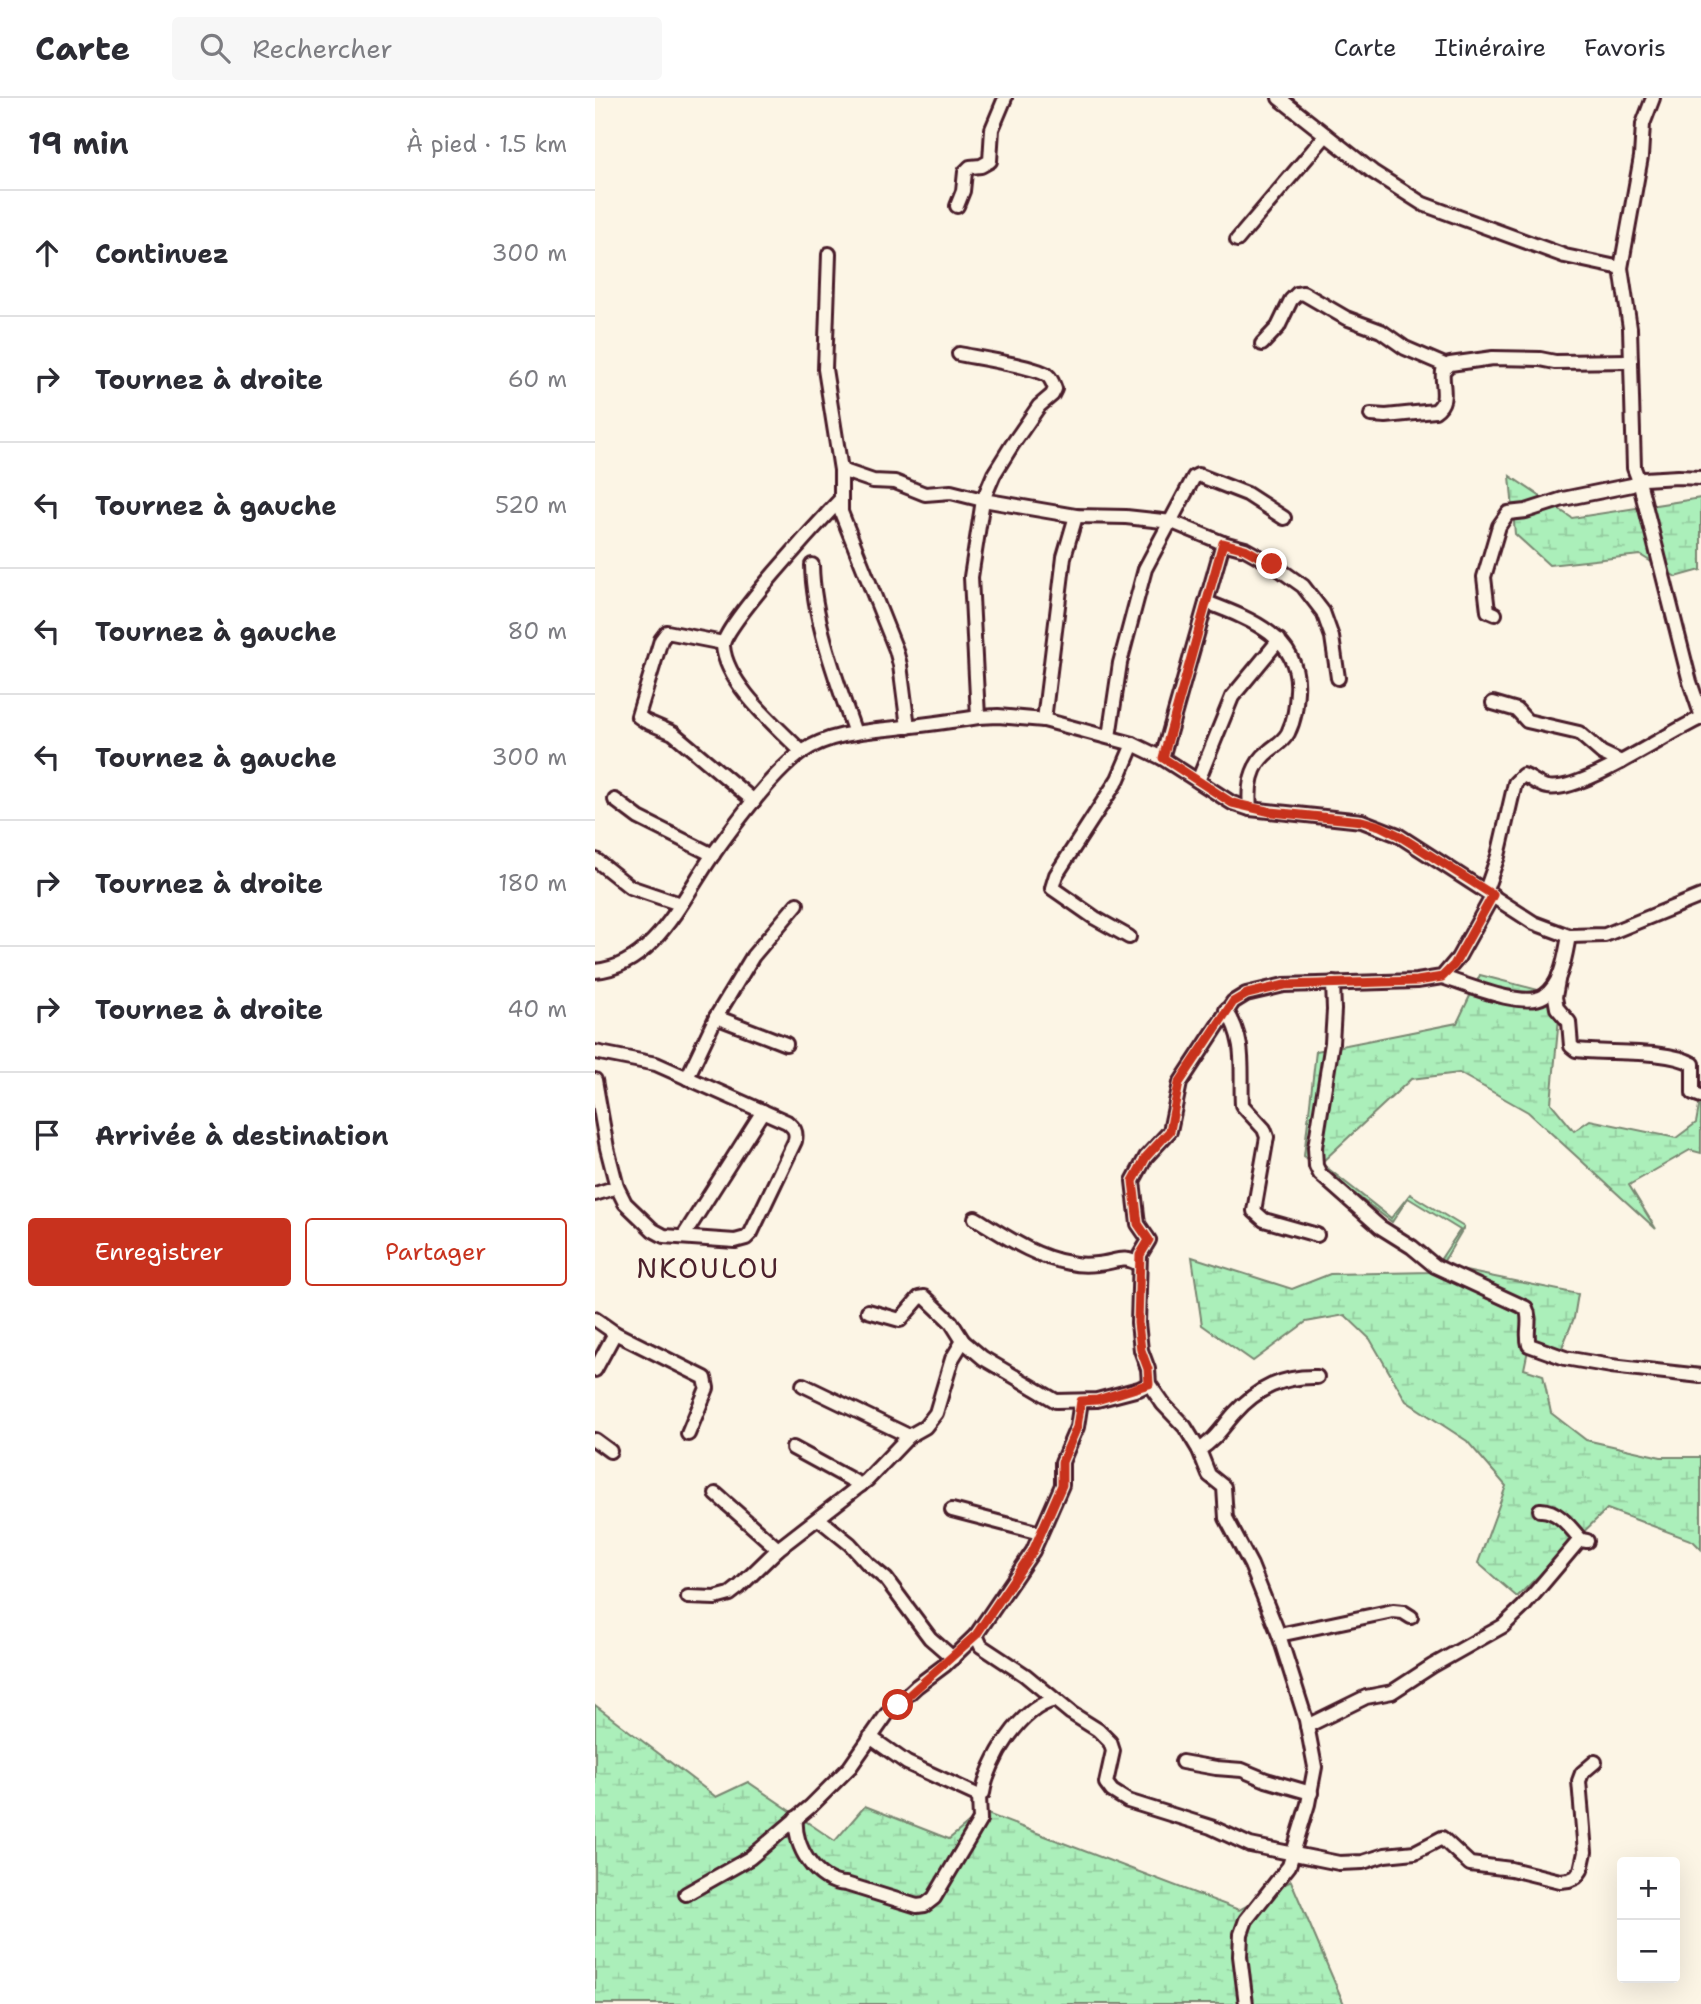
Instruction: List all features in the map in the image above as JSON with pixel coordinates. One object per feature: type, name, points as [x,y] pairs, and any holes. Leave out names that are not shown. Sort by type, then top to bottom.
[{"type":"street","points":[[957,206],[963,191],[965,172],[970,167],[981,166],[990,161],[992,129],[1005,98]]},
{"type":"street","points":[[1279,98],[1373,172],[1423,204],[1565,256],[1621,268]]},
{"type":"street","points":[[1442,977],[1454,965],[1490,893],[1515,783],[1519,778],[1523,775],[1541,785],[1561,787],[1621,762],[1701,716],[1695,678],[1634,468],[1632,450],[1630,328],[1621,268],[1641,157],[1643,124],[1653,98]]},
{"type":"street","points":[[1237,240],[1326,135]]},
{"type":"street","points":[[829,254],[825,369],[841,470],[841,512],[901,665],[908,727]]},
{"type":"street","points":[[1262,344],[1278,327],[1291,300],[1297,294],[1303,293],[1346,318],[1381,331],[1405,348],[1447,366],[1493,358],[1555,362],[1631,361]]},
{"type":"street","points":[[959,354],[1026,368],[1046,375],[1053,382],[1055,389],[1039,406],[1012,445],[982,500],[971,577],[978,717]]},
{"type":"street","points":[[1371,415],[1386,416],[1435,411],[1440,408],[1445,397],[1443,371],[1447,366]]},
{"type":"street","points":[[841,470],[873,481],[895,482],[925,494],[951,492],[1076,516],[1126,517],[1172,522],[1245,549],[1303,586],[1323,612],[1332,637],[1338,678]]},
{"type":"street","points":[[1109,737],[1120,663],[1145,569],[1155,547],[1172,522],[1190,482],[1198,475],[1247,494],[1284,518]]},
{"type":"street","points":[[1496,614],[1488,611],[1484,577],[1504,516],[1563,499],[1632,485],[1639,481],[1664,477],[1701,478]]},
{"type":"street","points":[[802,752],[741,687],[727,663],[723,643],[728,630],[758,596],[776,568],[840,500]]},
{"type":"street","points":[[1044,720],[1064,557],[1076,516]]},
{"type":"street","points":[[1163,758],[1223,543]]},
{"type":"street","points":[[812,565],[825,641],[855,733]]},
{"type":"street","points":[[1206,603],[1244,616],[1279,640],[1296,666],[1296,714],[1284,739],[1260,759],[1249,780],[1251,809]]},
{"type":"street","points":[[723,643],[667,632],[638,716],[673,733],[754,801]]},
{"type":"street","points":[[1198,781],[1232,697],[1279,640]]},
{"type":"street","points":[[1493,703],[1517,710],[1527,721],[1579,733],[1602,753],[1621,762]]},
{"type":"street","points":[[595,971],[608,970],[638,954],[666,926],[713,855],[754,801],[802,752],[820,742],[855,733],[978,717],[1011,716],[1044,720],[1133,744],[1163,758],[1232,803],[1251,809],[1362,821],[1380,826],[1534,923],[1569,936],[1605,935],[1701,896]]},
{"type":"street","points":[[1129,937],[1095,918],[1052,888],[1056,875],[1118,779],[1133,744]]},
{"type":"street","points":[[615,800],[639,818],[713,855]]},
{"type":"street","points":[[596,860],[630,887],[680,904]]},
{"type":"street","points":[[687,1078],[716,1017],[753,956],[797,904]]},
{"type":"street","points":[[1569,936],[1555,997],[1557,1008],[1569,1022],[1571,1046],[1576,1051],[1663,1055],[1685,1059],[1693,1064],[1695,1071],[1693,1093],[1701,1096]]},
{"type":"street","points":[[1246,2004],[1240,1956],[1241,1934],[1246,1920],[1284,1874],[1294,1853],[1311,1793],[1315,1767],[1307,1726],[1279,1635],[1251,1565],[1226,1518],[1224,1487],[1205,1470],[1199,1450],[1179,1419],[1163,1404],[1149,1384],[1148,1369],[1138,1335],[1140,1255],[1149,1240],[1138,1224],[1133,1181],[1146,1157],[1170,1131],[1179,1083],[1226,1010],[1240,997],[1273,987],[1417,981],[1442,977],[1518,1000],[1535,1000],[1545,995],[1559,975]]},
{"type":"street","points":[[1333,983],[1332,1043],[1315,1147],[1316,1166],[1326,1181],[1389,1234],[1412,1247],[1435,1266],[1526,1308],[1529,1345],[1565,1358],[1621,1368],[1701,1376]]},
{"type":"street","points":[[1226,1010],[1235,1026],[1244,1067],[1242,1105],[1264,1129],[1267,1137],[1254,1212],[1264,1220],[1317,1235]]},
{"type":"street","points":[[716,1017],[786,1044]]},
{"type":"street","points":[[595,1052],[656,1064],[787,1122],[797,1133],[796,1141],[751,1233],[746,1238],[735,1241],[664,1236],[653,1230],[625,1203],[617,1187],[595,1080]]},
{"type":"street","points":[[683,1237],[763,1111]]},
{"type":"street","points":[[595,1194],[617,1187]]},
{"type":"street","points":[[975,1218],[1027,1249],[1065,1262],[1097,1265],[1126,1258],[1139,1265]]},
{"type":"street","points":[[868,1311],[874,1315],[900,1320],[919,1298],[925,1297],[951,1322],[964,1341],[993,1365],[1026,1385],[1038,1389],[1050,1399],[1062,1402],[1097,1400],[1149,1384]]},
{"type":"street","points":[[595,1319],[615,1333],[705,1378],[708,1388],[688,1434]]},
{"type":"street","points":[[595,1370],[615,1333]]},
{"type":"street","points":[[688,1597],[715,1598],[730,1594],[778,1549],[861,1485],[909,1436],[925,1427],[934,1416],[954,1354],[964,1341]]},
{"type":"street","points":[[1199,1450],[1217,1437],[1238,1410],[1267,1388],[1290,1377],[1317,1377]]},
{"type":"street","points":[[803,1385],[909,1436]]},
{"type":"street","points":[[686,1894],[750,1858],[796,1818],[850,1767],[887,1714],[976,1635],[1033,1551],[1062,1485],[1062,1462],[1077,1427],[1081,1401]]},
{"type":"street","points":[[595,1440],[610,1451]]},
{"type":"street","points":[[793,1448],[861,1485]]},
{"type":"street","points":[[716,1494],[778,1549]]},
{"type":"street","points":[[1307,1726],[1366,1697],[1392,1692],[1503,1626],[1584,1540],[1547,1509],[1540,1510]]},
{"type":"street","points":[[952,1510],[1040,1533]]},
{"type":"street","points":[[819,1519],[886,1579],[930,1638],[953,1658]]},
{"type":"street","points":[[1279,1635],[1393,1611],[1403,1612],[1411,1617]]},
{"type":"street","points":[[976,1635],[981,1646],[1025,1675],[1110,1742],[1113,1751],[1106,1783],[1122,1798],[1211,1827],[1250,1844],[1339,1863],[1363,1862],[1385,1855],[1415,1852],[1442,1838],[1470,1864],[1511,1869],[1560,1881],[1569,1880],[1576,1877],[1581,1870],[1585,1852],[1579,1781],[1582,1773],[1595,1762]]},
{"type":"street","points":[[979,1796],[983,1793],[987,1776],[1005,1741],[1037,1709],[1055,1700]]},
{"type":"street","points":[[870,1737],[907,1763],[979,1796]]},
{"type":"street","points":[[1182,1762],[1242,1770],[1311,1793]]},
{"type":"street","points":[[796,1818],[795,1833],[798,1843],[822,1876],[836,1884],[846,1884],[917,1906],[925,1905],[934,1898],[981,1821],[979,1796]]},
{"type":"green space","points":[[1510,476],[1572,518],[1701,498],[1701,570],[1676,577],[1640,555],[1549,565],[1515,534]]},
{"type":"green space","points":[[1480,975],[1561,996],[1551,1103],[1574,1131],[1590,1120],[1676,1138],[1696,1123],[1701,1096],[1701,1153],[1690,1150],[1629,1185],[1656,1229],[1528,1112],[1459,1073],[1411,1079],[1321,1163],[1391,1218],[1410,1194],[1464,1227],[1441,1266],[1578,1294],[1574,1318],[1561,1350],[1528,1350],[1524,1369],[1543,1375],[1551,1413],[1586,1440],[1661,1457],[1701,1457],[1701,1549],[1693,1541],[1607,1509],[1517,1597],[1478,1563],[1506,1486],[1467,1441],[1406,1401],[1370,1339],[1345,1315],[1306,1322],[1253,1361],[1202,1325],[1192,1257],[1292,1289],[1330,1274],[1432,1272],[1460,1230],[1408,1198],[1392,1222],[1304,1156],[1316,1051],[1457,1023]]},
{"type":"green space","points":[[595,1705],[716,1797],[748,1782],[835,1841],[865,1806],[949,1839],[982,1812],[1239,1910],[1291,1881],[1344,2004],[595,2004]]},
{"type":"district","name":"NKOULOU","points":[[708,1268]]},
{"type":"route","points":[[898,1705],[976,1635],[1033,1551],[1062,1485],[1062,1462],[1077,1427],[1081,1401],[1097,1400],[1149,1384],[1148,1369],[1138,1335],[1140,1255],[1149,1240],[1138,1224],[1133,1181],[1146,1157],[1170,1131],[1179,1083],[1226,1010],[1240,997],[1285,985],[1417,981],[1442,977],[1454,965],[1493,895],[1380,826],[1362,821],[1251,809],[1232,803],[1163,758],[1223,543],[1245,549],[1272,564]]}]
